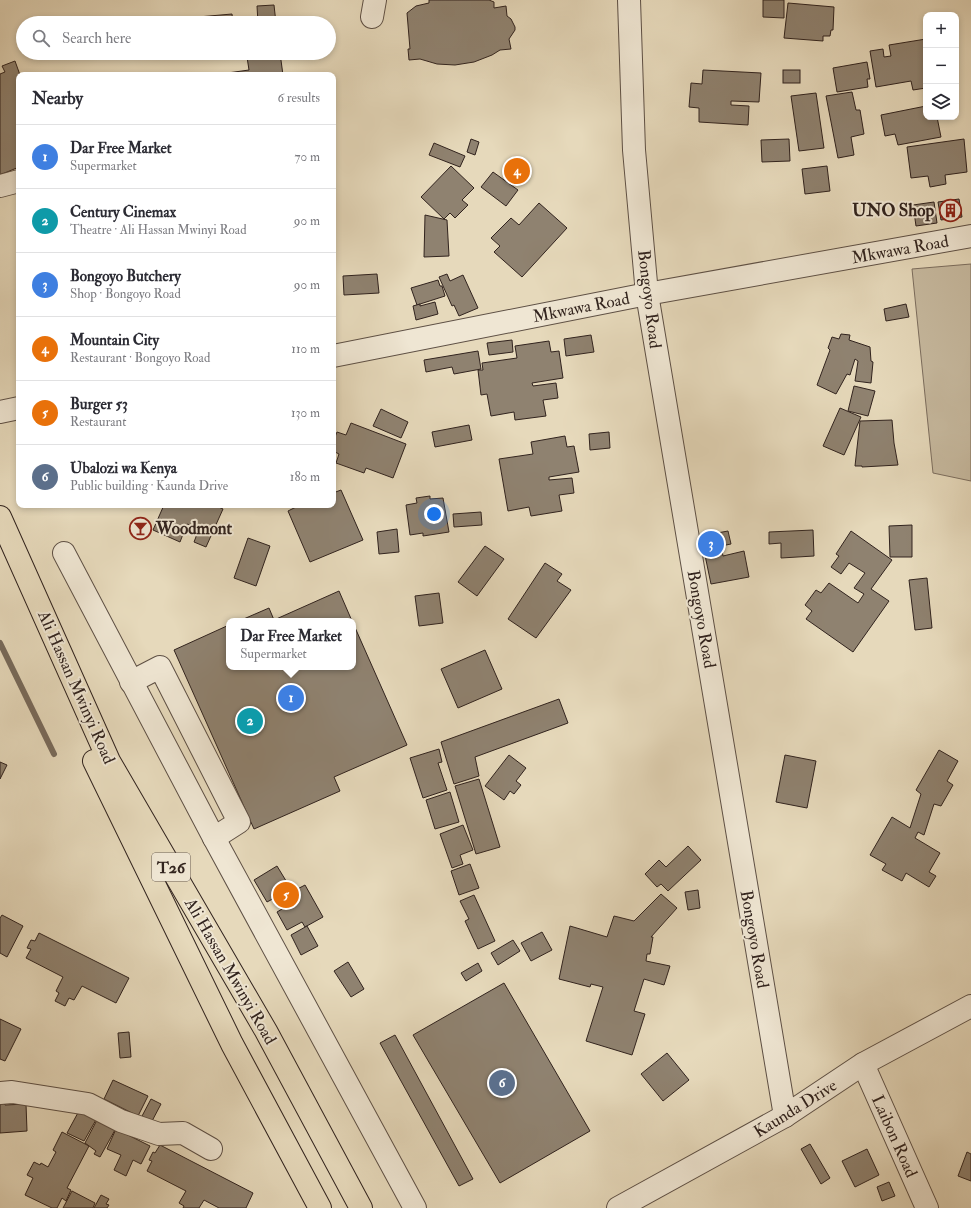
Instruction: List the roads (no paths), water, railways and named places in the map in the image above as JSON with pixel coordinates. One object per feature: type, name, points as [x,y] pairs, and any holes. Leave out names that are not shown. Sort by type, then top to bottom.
[{"type":"highway","name":"Ali Hassan Mwinyi Road","points":[[0,517],[3,544],[98,769],[232,1044],[320,1208]]},
{"type":"highway","name":"Ali Hassan Mwinyi Road","points":[[3,544],[109,761],[266,1031],[361,1208]]},
{"type":"street","name":"Bongoyo Road","points":[[630,0],[634,150],[647,294],[786,1116]]},
{"type":"street","points":[[0,186],[16,182]]},
{"type":"street","name":"Mkwawa Road","points":[[336,355],[647,294],[971,236]]},
{"type":"street","points":[[0,412],[16,409]]},
{"type":"street","points":[[64,553],[214,838],[415,1208]]},
{"type":"street","points":[[131,682],[160,667],[239,822],[214,838]]},
{"type":"street","name":"Kaunda Drive","points":[[618,1208],[786,1116],[863,1064],[971,1006]]},
{"type":"street","name":"Laibon Road","points":[[863,1064],[927,1208]]},
{"type":"street","points":[[0,1093],[12,1092],[88,1104],[121,1121],[159,1134],[183,1133],[211,1149]]},
{"type":"waterway","points":[[0,643],[54,754]]},
{"type":"place","name":"Mountain City","points":[[517,171]]},
{"type":"place","name":"UNO Shop","points":[[950,210]]},
{"type":"place","name":"Woodmont","points":[[140,528]]},
{"type":"place","name":"Bongoyo Butchery","points":[[711,544]]},
{"type":"place","name":"Dar Free Market","points":[[291,698]]},
{"type":"place","name":"Century Cinemax","points":[[250,721]]},
{"type":"place","name":"Burger 53","points":[[286,895]]},
{"type":"place","name":"Ubalozi wa Kenya","points":[[502,1083]]}]
